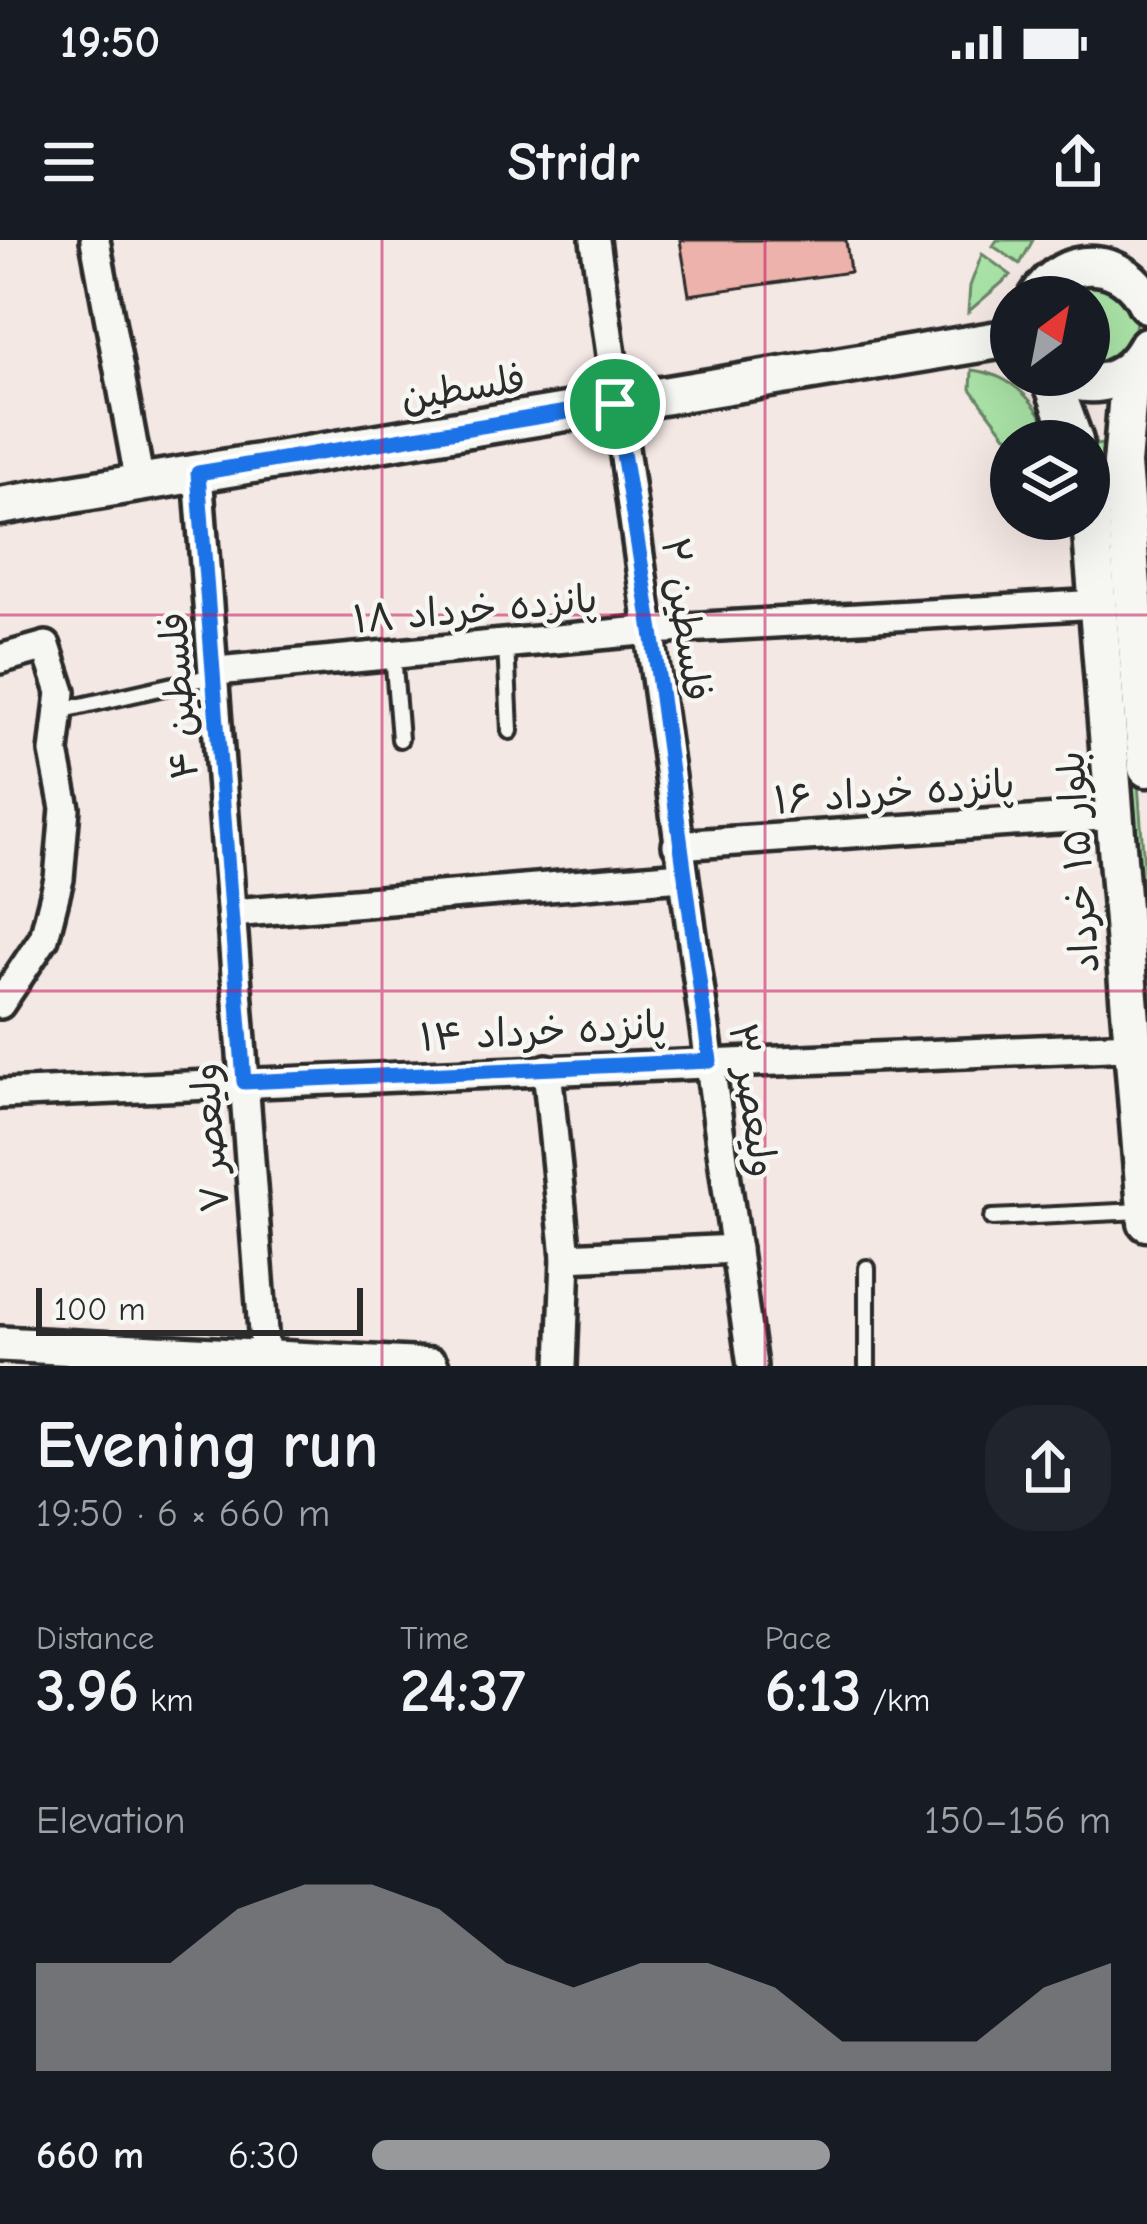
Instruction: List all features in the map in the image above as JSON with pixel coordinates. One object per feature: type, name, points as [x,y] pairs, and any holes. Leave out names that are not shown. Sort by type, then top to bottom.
[{"type":"main road","points":[[1048,276],[1055,240]]},
{"type":"main road","points":[[1072,276],[1096,265],[1135,278]]},
{"type":"main road","name":"فلسطین","points":[[0,506],[990,342]]},
{"type":"main road","points":[[1110,377],[1138,358]]},
{"type":"main road","name":"بلوار ۱۵ خرداد","points":[[1138,358],[1123,464],[1139,570],[1147,768]]},
{"type":"main road","name":"بلوار ۱۵ خرداد","points":[[1093,540],[1147,1222]]},
{"type":"street","name":"فلسطین ۲","points":[[595,240],[615,404],[652,631],[677,844]]},
{"type":"street","points":[[99,241],[140,483]]},
{"type":"street","name":"فلسطین ۴","points":[[198,473],[232,913]]},
{"type":"street","name":"پانزده خرداد ۱۸","points":[[217,673],[652,631],[1099,604]]},
{"type":"street","points":[[0,659],[46,646],[61,692],[54,752],[65,808],[59,879],[44,938],[0,1004]]},
{"type":"street","name":"پانزده خرداد ۱۶","points":[[677,844],[1115,815]]},
{"type":"street","name":"ولیعصر ۳","points":[[677,844],[752,1366]]},
{"type":"street","points":[[232,913],[682,876]]},
{"type":"street","name":"ولیعصر ۷","points":[[232,913],[264,1362]]},
{"type":"street","name":"پانزده خرداد ۱۴","points":[[0,1094],[1133,1046]]},
{"type":"street","points":[[547,1069],[566,1257],[562,1366]]},
{"type":"street","points":[[566,1257],[736,1250]]},
{"type":"street","points":[[0,1344],[264,1362],[431,1366]]},
{"type":"lane","points":[[506,644],[511,731]]},
{"type":"lane","points":[[393,654],[400,739]]},
{"type":"lane","points":[[59,711],[217,673]]},
{"type":"lane","points":[[992,1218],[1146,1210]]},
{"type":"lane","points":[[867,1268],[867,1366]]},
{"type":"green space","points":[[997,240],[1033,240],[1020,264],[993,246]]},
{"type":"green space","points":[[982,254],[1011,275],[990,276],[990,293],[968,312],[970,286]]},
{"type":"green space","points":[[1110,283],[1136,316],[1133,337],[1110,361]]},
{"type":"green space","points":[[972,370],[990,374],[990,396],[1025,396],[1044,420],[995,420],[971,389]]},
{"type":"green space","points":[[1110,443],[1147,906],[1147,1120],[1101,540],[1110,540]]},
{"type":"building","points":[[680,240],[846,240],[850,272],[689,295]]},
{"type":"route","points":[[615,404],[652,631],[677,844],[710,1061],[244,1082],[217,675],[198,473],[615,404]]}]
